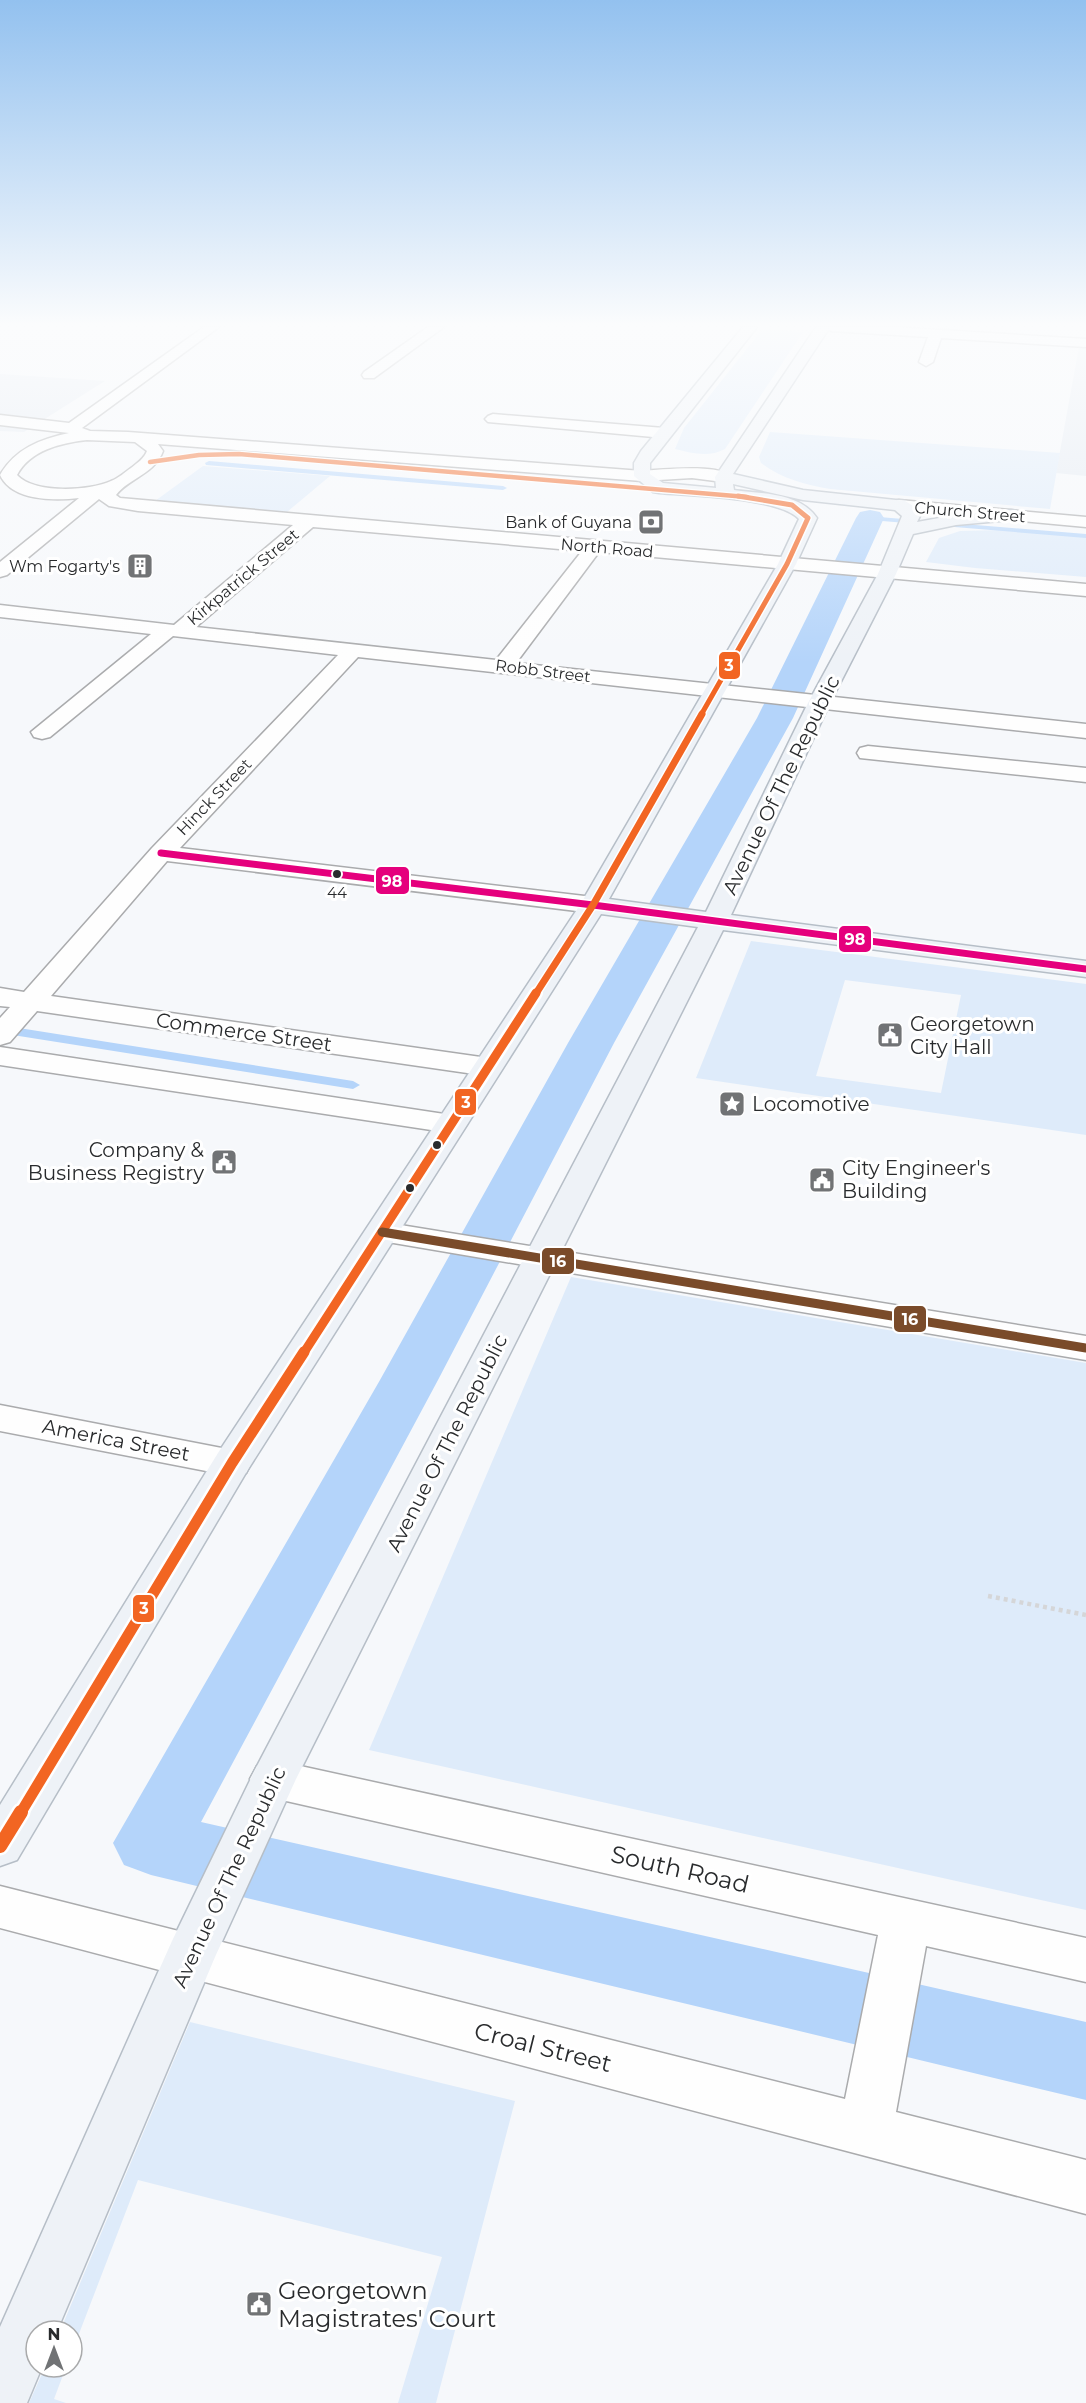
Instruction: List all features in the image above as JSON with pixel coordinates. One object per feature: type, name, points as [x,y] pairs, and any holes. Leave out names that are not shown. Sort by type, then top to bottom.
[{"type":"main road","points":[[659,439],[642,463],[642,476],[659,488]]},
{"type":"main road","points":[[725,486],[754,439]]},
{"type":"main road","name":"Church Street","points":[[725,486],[803,513]]},
{"type":"main road","name":"Church Street","points":[[659,488],[755,486],[803,495],[899,505]]},
{"type":"main road","points":[[0,1846],[232,1462],[488,1067],[605,907],[716,692],[793,565],[803,513],[862,501]]},
{"type":"main road","points":[[899,505],[909,511],[906,530],[956,520],[1011,515]]},
{"type":"main road","name":"Avenue Of The Republic","points":[[0,2396],[190,1957],[265,1797],[542,1258],[699,920],[819,703],[878,573],[906,530]]},
{"type":"main road","points":[[605,907],[1086,969]]},
{"type":"street","points":[[61,439],[45,444],[18,461],[8,476],[11,482],[26,489],[42,492],[105,489]]},
{"type":"street","points":[[0,571],[105,489],[150,462],[155,454],[154,447],[141,439]]},
{"type":"street","name":"Church Street","points":[[154,439],[642,476],[684,473],[725,486]]},
{"type":"street","name":"Church Street","points":[[150,462],[199,455],[239,454],[659,488]]},
{"type":"street","name":"North Road","points":[[105,489],[107,498],[121,504],[1086,590]]},
{"type":"street","points":[[42,492],[54,502],[51,508],[42,514]]},
{"type":"street","name":"Church Street","points":[[899,505],[1086,522]]},
{"type":"street","name":"Kirkpatrick Street","points":[[42,732],[173,631],[308,522]]},
{"type":"street","points":[[503,666],[594,546]]},
{"type":"street","name":"Robb Street","points":[[0,611],[503,666],[716,692],[1086,730]]},
{"type":"street","name":"Hinck Street","points":[[0,1036],[161,853],[354,650]]},
{"type":"street","points":[[868,753],[1086,775]]},
{"type":"street","points":[[161,853],[605,907]]},
{"type":"street","name":"Commerce Street","points":[[0,997],[488,1067]]},
{"type":"street","points":[[0,1056],[451,1124]]},
{"type":"street","points":[[382,1232],[1086,1348]]},
{"type":"street","name":"America Street","points":[[0,1418],[232,1462]]},
{"type":"street","name":"South Road","points":[[265,1797],[902,1942],[1086,1960]]},
{"type":"street","name":"Croal Street","points":[[0,1907],[1086,2187]]},
{"type":"street","points":[[866,2130],[902,1942]]},
{"type":"path","points":[[988,1596],[1086,1615]]},
{"type":"shaded area","points":[[679,439],[732,439],[725,449],[719,452],[706,454],[675,449]]},
{"type":"shaded area","points":[[767,439],[869,439],[1060,453],[1050,509],[830,489],[785,477],[761,463],[759,457]]},
{"type":"shaded area","points":[[1062,439],[1086,439],[1086,476],[1056,473]]},
{"type":"shaded area","points":[[203,466],[330,476],[287,512],[155,501]]},
{"type":"shaded area","points":[[1001,530],[1086,537],[1086,577],[926,562],[939,538],[960,531]]},
{"type":"shaded area","points":[[751,941],[1086,984],[1086,1135],[696,1078]],"holes":[[[845,980],[961,995],[941,1093],[816,1076]]]},
{"type":"shaded area","points":[[571,1277],[1086,1363],[1086,1910],[369,1750]]},
{"type":"shaded area","points":[[190,2022],[515,2101],[436,2403],[398,2403],[442,2257],[138,2180],[84,2321],[65,2319]]},
{"type":"shaded area","points":[[40,2379],[62,2379],[54,2399],[66,2403],[29,2403]]},
{"type":"waterway","points":[[209,463],[503,488]]},
{"type":"waterway","points":[[870,518],[1086,536]]},
{"type":"waterway","points":[[870,518],[775,718],[591,1043],[409,1380],[151,1843],[1086,2061]]},
{"type":"waterway","points":[[0,1029],[353,1085]]},
{"type":"transit line","name":"3","points":[[0,1846],[232,1463],[593,905],[787,564],[808,518],[792,505],[726,494],[239,454],[199,455],[150,462]]},
{"type":"transit line","name":"98","points":[[161,853],[593,905],[1086,969]]},
{"type":"transit line","name":"16","points":[[382,1232],[1086,1348]]},
{"type":"place","name":"Bank of Guyana","points":[[651,522]]},
{"type":"place","name":"Wm Fogarty's","points":[[140,566]]},
{"type":"place","name":"44","points":[[337,874]]},
{"type":"place","name":"Georgetown City Hall","points":[[890,1035]]},
{"type":"place","name":"Locomotive","points":[[732,1104]]},
{"type":"place","name":"Company & Business Registry","points":[[224,1162]]},
{"type":"place","name":"City Engineer's Building","points":[[822,1180]]},
{"type":"place","name":"Georgetown Magistrates' Court","points":[[259,2304]]}]
